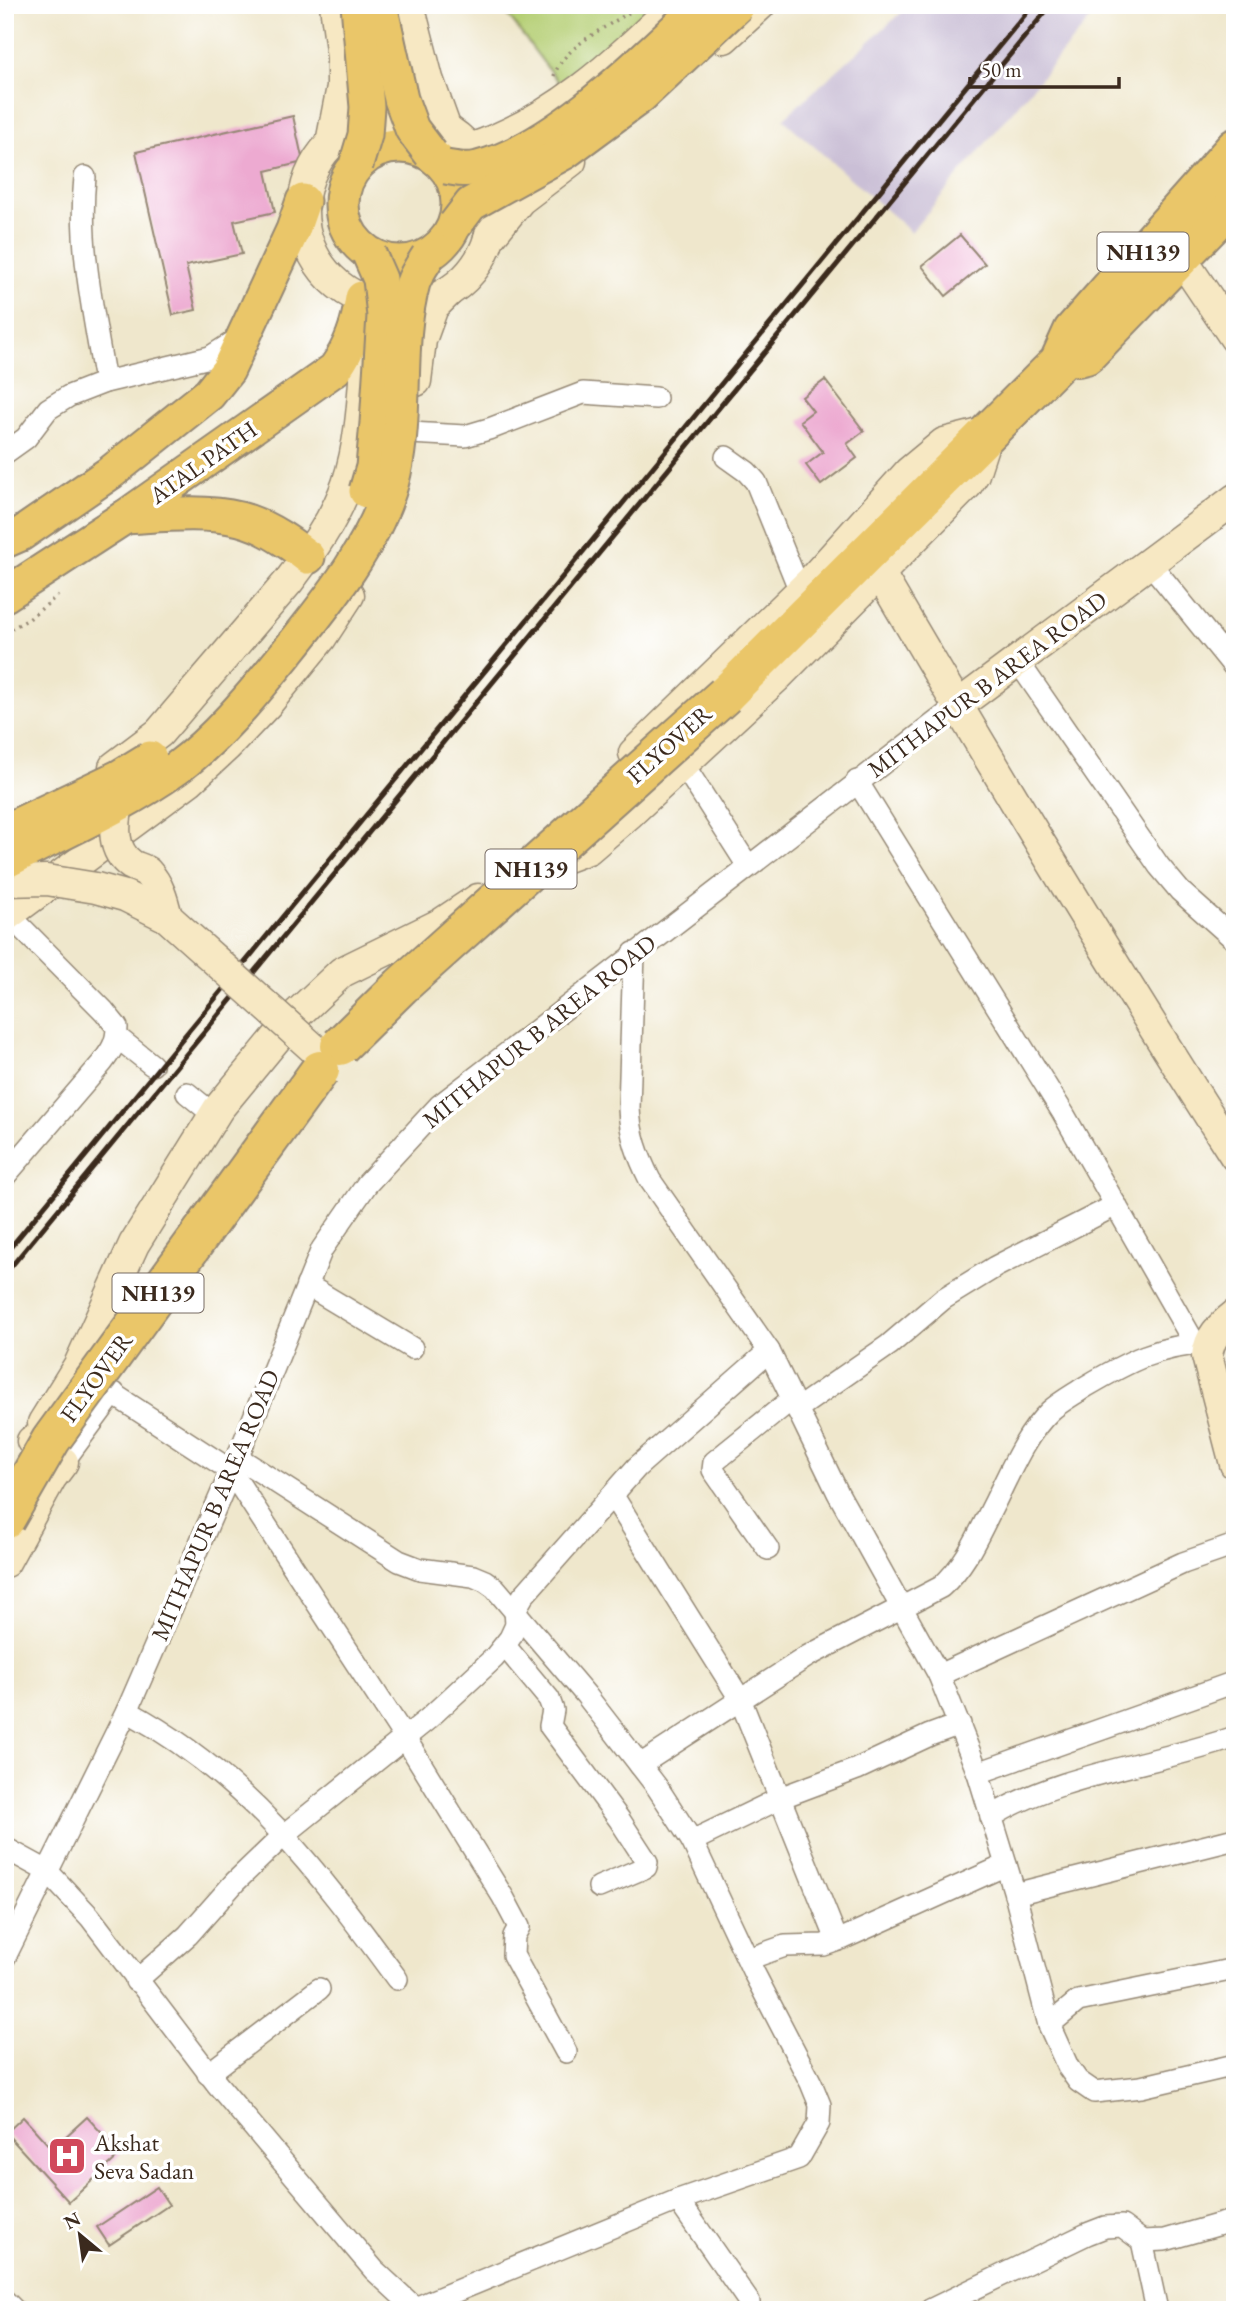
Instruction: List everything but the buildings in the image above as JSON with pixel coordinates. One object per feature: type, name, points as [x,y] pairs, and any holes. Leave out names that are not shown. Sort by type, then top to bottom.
[{"type":"highway","name":"NH139","points":[[1171,244],[1235,148]]},
{"type":"highway","name":"NH139","points":[[988,432],[1059,362],[1073,331],[1171,244],[1235,201]]},
{"type":"highway","name":"FLYOVER","points":[[5,1520],[51,1440],[325,1055],[725,695],[988,432]]},
{"type":"main road","points":[[358,5],[367,107],[365,135],[356,165],[345,183],[341,203],[344,223],[354,241],[369,254],[388,262],[409,262],[428,256],[444,243],[471,204],[565,152],[641,96],[738,5]]},
{"type":"main road","points":[[380,5],[401,99],[412,128],[448,150],[462,170],[477,169],[523,149],[552,132],[625,77],[701,5]]},
{"type":"main road","points":[[356,165],[372,152],[392,146],[448,150]]},
{"type":"main road","points":[[448,150],[459,205],[455,225]]},
{"type":"main road","name":"ATAL PATH","points":[[5,541],[21,534],[110,472],[209,394],[228,370],[293,230],[297,192]]},
{"type":"main road","points":[[5,831],[119,777],[162,750],[197,722],[238,680],[342,542],[362,503],[373,467],[384,316],[380,279],[369,254]]},
{"type":"main road","points":[[5,862],[118,804],[177,768],[211,739],[253,694],[311,623],[360,551],[382,511],[394,474],[402,426],[407,320],[414,281],[428,256]]},
{"type":"main road","name":"ATAL PATH","points":[[5,595],[125,517],[335,369],[349,349],[366,300]]},
{"type":"main road","points":[[125,517],[195,513],[241,520],[291,544],[307,557]]},
{"type":"street","points":[[335,5],[342,57],[341,87],[312,170],[297,192],[305,233],[317,262],[337,285],[366,300],[393,306],[422,303],[449,292]]},
{"type":"street","points":[[409,5],[448,150]]},
{"type":"street","points":[[448,150],[503,138],[545,115],[616,62],[676,5]]},
{"type":"street","points":[[5,1176],[102,1063],[114,1048],[117,1037],[117,1027],[103,1011],[7,917],[22,903],[71,870],[189,781],[267,704],[321,638],[373,558],[395,513],[408,465],[421,340],[433,307],[466,277],[489,239],[520,201],[586,148],[645,109],[760,5]]},
{"type":"street","points":[[320,147],[357,126],[386,117],[418,118],[448,150],[487,176],[493,207],[489,239]]},
{"type":"street","points":[[85,177],[82,223],[105,382]]},
{"type":"street","points":[[1171,244],[1235,338]]},
{"type":"street","points":[[5,822],[74,790],[120,763],[159,733],[307,557],[330,520],[349,474],[357,443],[366,300]]},
{"type":"street","points":[[5,453],[26,438],[48,409],[69,396],[105,382],[210,357],[246,333]]},
{"type":"street","points":[[410,433],[465,436],[583,393],[656,398]]},
{"type":"street","points":[[498,885],[588,849],[684,764],[777,677],[967,485],[974,474],[988,432]]},
{"type":"street","points":[[5,1486],[76,1371],[134,1244],[214,1115],[293,1018],[342,972],[442,923],[498,885],[800,591],[909,472],[944,443],[988,432]]},
{"type":"street","points":[[726,457],[747,472],[755,482],[800,591]]},
{"type":"street","name":"MITHAPUR B AREA ROAD","points":[[5,1957],[127,1711],[322,1249],[367,1184],[440,1105],[857,781],[1235,499]]},
{"type":"street","points":[[1149,562],[1235,668]]},
{"type":"street","points":[[878,572],[1153,1029],[1235,1156]]},
{"type":"street","points":[[249,629],[296,668]]},
{"type":"street","points":[[1017,660],[1159,866],[1180,891],[1232,933]]},
{"type":"street","points":[[684,764],[748,866]]},
{"type":"street","points":[[857,781],[1202,1343],[1235,1464]]},
{"type":"street","points":[[118,804],[114,825],[116,842],[132,865],[145,869],[156,884],[163,897],[167,917]]},
{"type":"street","points":[[5,881],[47,880],[96,888],[125,896],[167,917],[325,1055]]},
{"type":"street","points":[[634,953],[629,1108],[633,1139],[650,1180],[769,1351],[838,1493],[939,1675],[978,1773],[1015,1894],[1049,2025],[1068,2067],[1078,2081],[1094,2092],[1142,2087],[1235,2065]]},
{"type":"street","points":[[117,1037],[152,1065]]},
{"type":"street","points":[[187,1093],[214,1115]]},
{"type":"street","points":[[768,1549],[713,1470],[714,1462],[794,1404],[889,1345],[943,1299],[995,1267],[1116,1205]]},
{"type":"street","points":[[307,1285],[412,1349]]},
{"type":"street","points":[[640,1765],[808,1656],[901,1605],[941,1587],[953,1577],[972,1549],[1035,1429],[1050,1411],[1098,1379],[1143,1355],[1157,1350],[1202,1343],[1235,1315]]},
{"type":"street","points":[[136,1980],[188,1935],[235,1882],[285,1834],[405,1738],[505,1646],[516,1625],[516,1610],[523,1596],[637,1467],[769,1351]]},
{"type":"street","points":[[5,1848],[47,1871],[90,1917],[208,2074],[359,2254],[414,2309],[678,2200],[799,2158],[819,2123],[820,2105],[811,2082],[692,1841],[640,1765],[516,1610],[485,1580],[420,1569],[391,1556],[76,1371]]},
{"type":"street","points":[[5,1562],[51,1478],[114,1393]]},
{"type":"street","points":[[32,1441],[63,1462]]},
{"type":"street","points":[[233,1464],[503,1897],[519,1927],[514,1936],[513,1955],[566,2052]]},
{"type":"street","points":[[613,1496],[740,1699],[837,1940]]},
{"type":"street","points":[[939,1675],[1183,1563],[1235,1545]]},
{"type":"street","points":[[505,1646],[549,1699],[553,1710],[550,1726],[619,1819],[647,1862],[646,1867],[599,1887]]},
{"type":"street","points":[[978,1773],[1235,1682]]},
{"type":"street","points":[[127,1711],[172,1736],[210,1764],[285,1834],[338,1898],[397,1979]]},
{"type":"street","points":[[692,1841],[779,1799],[857,1769],[960,1724]]},
{"type":"street","points":[[990,1817],[1013,1802],[1049,1790],[1184,1754],[1235,1737]]},
{"type":"street","points":[[1015,1894],[1235,1839]]},
{"type":"street","points":[[748,1959],[785,1945],[824,1945],[1006,1865]]},
{"type":"street","points":[[1049,2025],[1078,2001],[1235,1969]]},
{"type":"street","points":[[208,2074],[319,1989]]},
{"type":"street","points":[[678,2200],[749,2302],[749,2310]]},
{"type":"street","points":[[930,2310],[1066,2243],[1105,2227],[1122,2226],[1142,2241],[1165,2240],[1235,2220]]},
{"type":"street","points":[[1142,2241],[1157,2310]]},
{"type":"street","points":[[5,2301],[14,2310]]},
{"type":"path","points":[[545,115],[556,69],[603,29],[639,6]]},
{"type":"path","points":[[297,192],[297,172],[320,147]]},
{"type":"path","points":[[5,632],[29,620],[70,587]]},
{"type":"shaded area","points":[[910,5],[1102,5],[911,232],[783,119]]},
{"type":"green space","points":[[500,5],[651,5],[565,91]]},
{"type":"railway","points":[[5,1254],[1033,5]]},
{"type":"railway","points":[[5,1274],[1051,5]]},
{"type":"place","name":"Akshat Seva Sadan","points":[[67,2156]]}]
